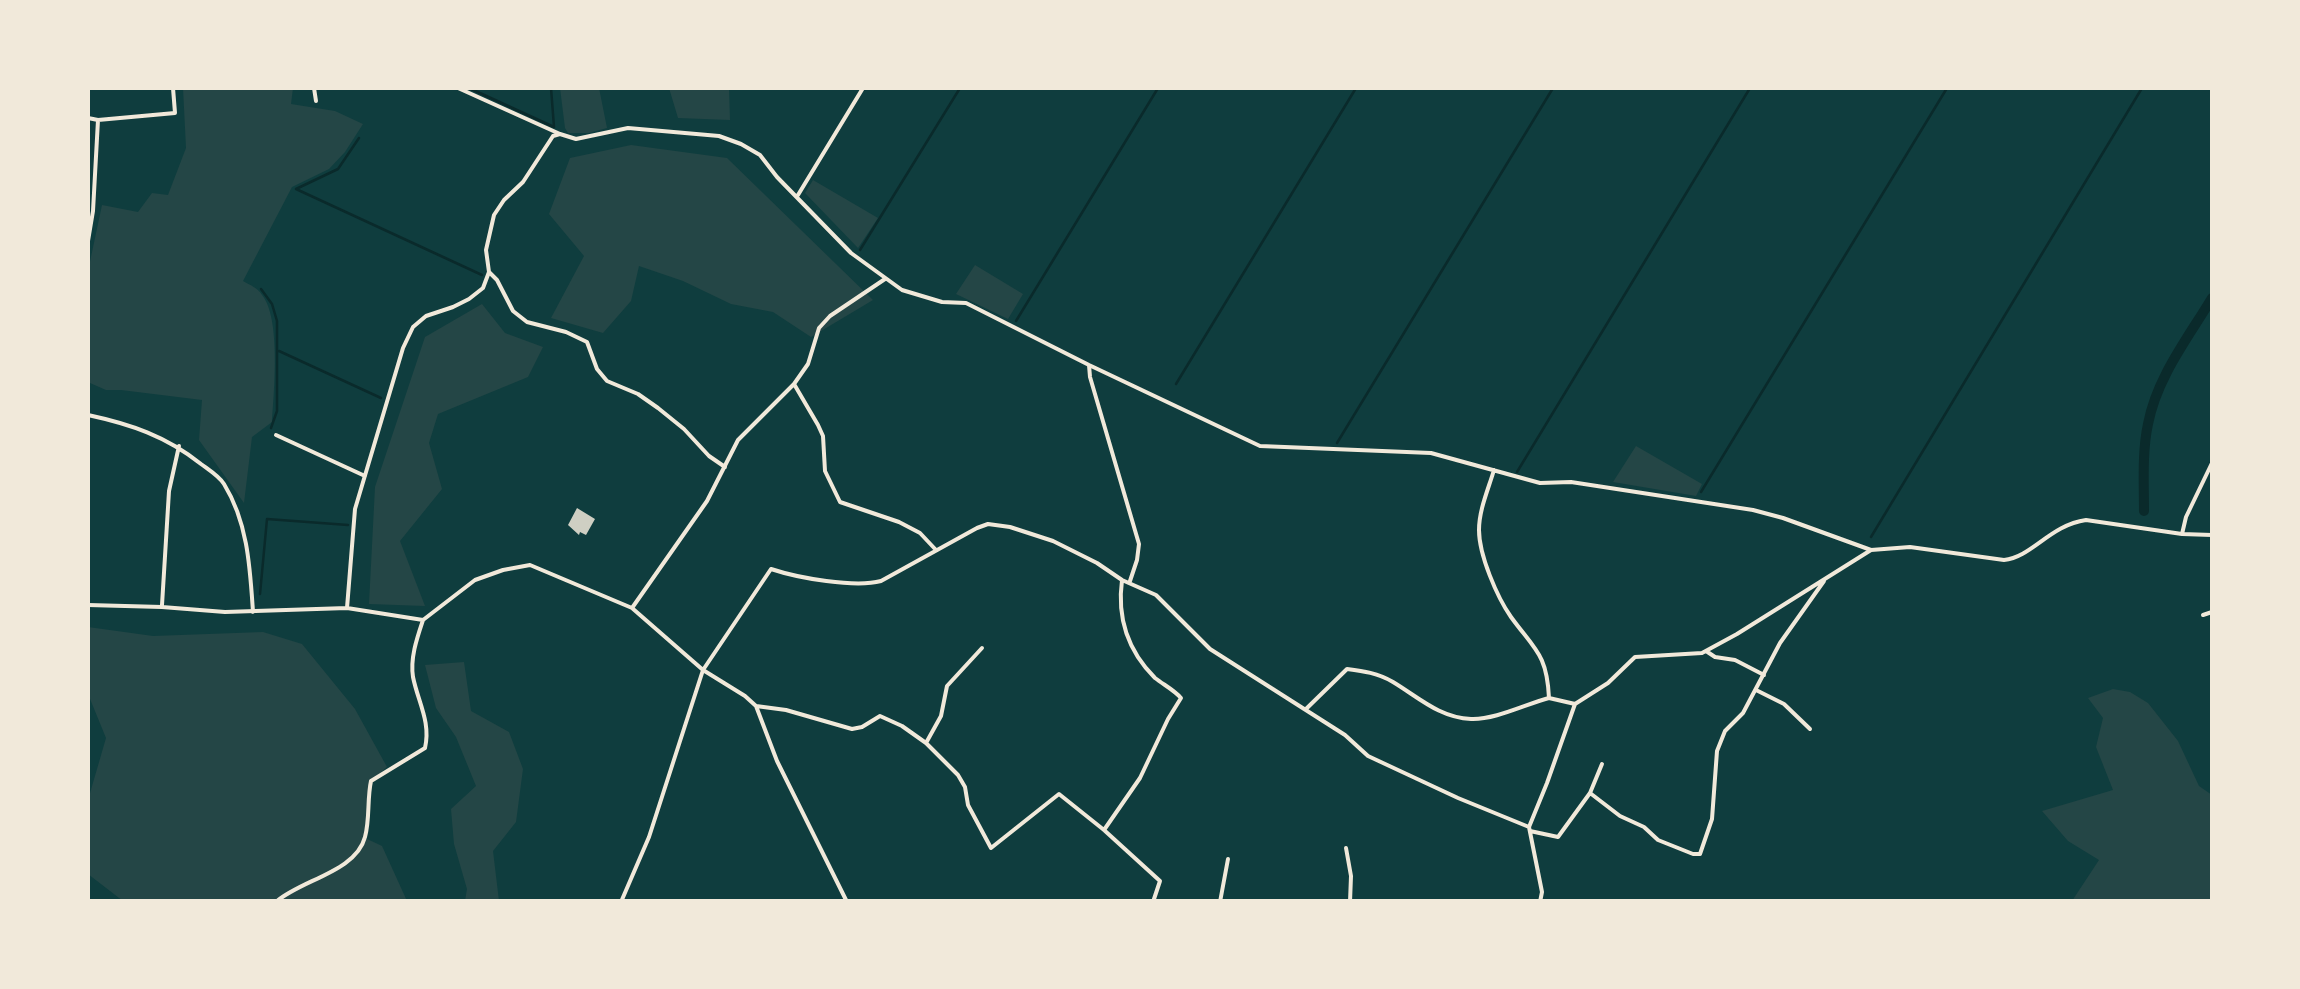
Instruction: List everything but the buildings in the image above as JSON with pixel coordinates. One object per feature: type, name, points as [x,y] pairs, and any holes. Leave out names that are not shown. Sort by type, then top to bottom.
[{"type":"street","points":[[88,118],[174,113],[173,88]]},
{"type":"street","points":[[314,88],[316,101]]},
{"type":"street","points":[[458,88],[576,139],[628,128],[719,136],[741,144],[760,155],[851,252],[902,290],[930,300],[966,303],[1260,446],[1430,454],[1540,483],[1571,482],[1753,510],[1871,550],[1910,547],[2016,559],[2050,533],[2086,520],[2182,534],[2212,534]]},
{"type":"street","points":[[797,196],[863,88]]},
{"type":"street","points":[[88,240],[98,120]]},
{"type":"street","points":[[347,608],[355,509],[402,348],[413,328],[426,316],[453,307],[483,288],[489,272],[486,250],[494,216],[553,136],[560,134]]},
{"type":"street","points":[[489,272],[512,311],[527,322],[588,342],[597,369],[607,382],[638,394],[658,408],[725,468]]},
{"type":"street","points":[[632,608],[707,502],[738,440],[794,384],[808,364],[818,328],[885,279]]},
{"type":"street","points":[[1089,365],[1139,544],[1130,581]]},
{"type":"street","points":[[794,384],[818,425],[825,472],[840,502],[899,522],[920,533],[936,550]]},
{"type":"street","points":[[88,415],[143,429],[178,446],[222,480],[237,511],[250,564],[254,612]]},
{"type":"street","points":[[276,435],[365,476]]},
{"type":"street","points":[[162,607],[166,519],[178,446]]},
{"type":"street","points":[[2182,534],[2212,463]]},
{"type":"street","points":[[1494,470],[1482,510],[1482,550],[1497,594],[1539,651],[1548,672],[1549,698]]},
{"type":"street","points":[[621,902],[649,837],[704,670],[771,569],[868,585],[988,524],[1053,541],[1156,595],[1210,649],[1345,736],[1368,756],[1529,829],[1558,837],[1590,793],[1602,764]]},
{"type":"street","points":[[1540,902],[1542,892],[1529,829],[1575,704],[1608,683],[1636,657],[1702,653],[1871,550]]},
{"type":"street","points":[[276,902],[286,893],[330,873],[356,852],[365,838],[371,781],[425,748],[428,735],[424,711],[412,674],[423,620],[475,580],[530,565],[632,608],[704,670],[756,706],[777,760],[847,902]]},
{"type":"street","points":[[1590,793],[1658,840],[1700,854],[1712,819],[1717,751],[1725,731],[1743,712],[1780,643],[1827,577]]},
{"type":"street","points":[[1104,830],[1140,778],[1181,698],[1157,679],[1130,644],[1120,614],[1122,580]]},
{"type":"street","points":[[88,606],[254,612],[347,608],[423,620]]},
{"type":"street","points":[[2204,615],[2212,612]]},
{"type":"street","points":[[926,743],[941,716],[947,686],[982,648]]},
{"type":"street","points":[[1706,651],[1764,675]]},
{"type":"street","points":[[1305,710],[1346,668],[1391,680],[1432,708],[1471,719],[1495,716],[1549,698],[1575,704]]},
{"type":"street","points":[[1756,690],[1784,704],[1810,729]]},
{"type":"street","points":[[756,706],[852,728],[880,716],[902,726],[926,743],[958,775],[968,805],[991,848],[1059,794],[1160,881],[1154,902]]},
{"type":"street","points":[[1346,848],[1350,902]]},
{"type":"street","points":[[1220,902],[1228,860]]},
{"type":"shaded area","points":[[183,88],[293,88],[291,104],[335,111],[363,124],[329,169],[292,187],[243,281],[258,290],[268,306],[275,356],[272,422],[252,437],[244,503],[199,440],[202,400],[106,390],[90,383],[88,271],[102,205],[138,212],[152,193],[168,195],[186,148]]},
{"type":"shaded area","points":[[560,88],[599,88],[607,128],[568,133]]},
{"type":"shaded area","points":[[669,88],[729,88],[730,120],[678,118]]},
{"type":"shaded area","points":[[631,145],[727,158],[873,300],[811,337],[773,312],[731,304],[639,266],[631,301],[603,333],[551,318],[584,256],[549,214],[570,158]]},
{"type":"shaded area","points":[[813,180],[878,218],[858,248],[805,193]]},
{"type":"shaded area","points":[[975,265],[1023,294],[1008,319],[956,294]]},
{"type":"shaded area","points":[[482,304],[505,333],[543,347],[528,377],[438,414],[429,443],[442,489],[400,541],[425,606],[369,604],[375,487],[425,337]]},
{"type":"shaded area","points":[[1636,446],[1702,484],[1696,496],[1613,482]]},
{"type":"shaded area","points":[[88,627],[153,636],[263,632],[302,644],[355,709],[387,767],[371,781],[365,838],[382,846],[407,901],[123,901],[88,874],[88,800],[106,738],[88,694]]},
{"type":"shaded area","points":[[464,662],[471,711],[509,732],[523,769],[516,822],[493,851],[499,901],[465,901],[467,889],[454,844],[451,809],[476,786],[456,737],[436,708],[425,665]]},
{"type":"shaded area","points":[[2113,689],[2130,692],[2148,703],[2178,741],[2199,786],[2212,795],[2212,901],[2072,901],[2099,860],[2068,841],[2042,811],[2113,790],[2096,747],[2103,718],[2088,698]]},
{"type":"waterway","points":[[469,88],[554,127],[551,88]]},
{"type":"waterway","points":[[860,250],[960,88]]},
{"type":"waterway","points":[[1016,321],[1158,88]]},
{"type":"waterway","points":[[1176,384],[1356,88]]},
{"type":"waterway","points":[[1337,443],[1553,88]]},
{"type":"waterway","points":[[1517,472],[1750,88]]},
{"type":"waterway","points":[[1701,492],[1947,88]]},
{"type":"waterway","points":[[1871,537],[2142,88]]},
{"type":"waterway","points":[[359,138],[338,169],[296,189],[482,275]]},
{"type":"waterway","points":[[261,289],[272,304],[277,321],[277,411],[271,428]]},
{"type":"waterway","points":[[2144,511],[2145,445],[2152,407],[2174,358],[2212,298]]},
{"type":"waterway","points":[[279,351],[381,398]]},
{"type":"waterway","points":[[260,594],[267,519],[348,525]]}]
